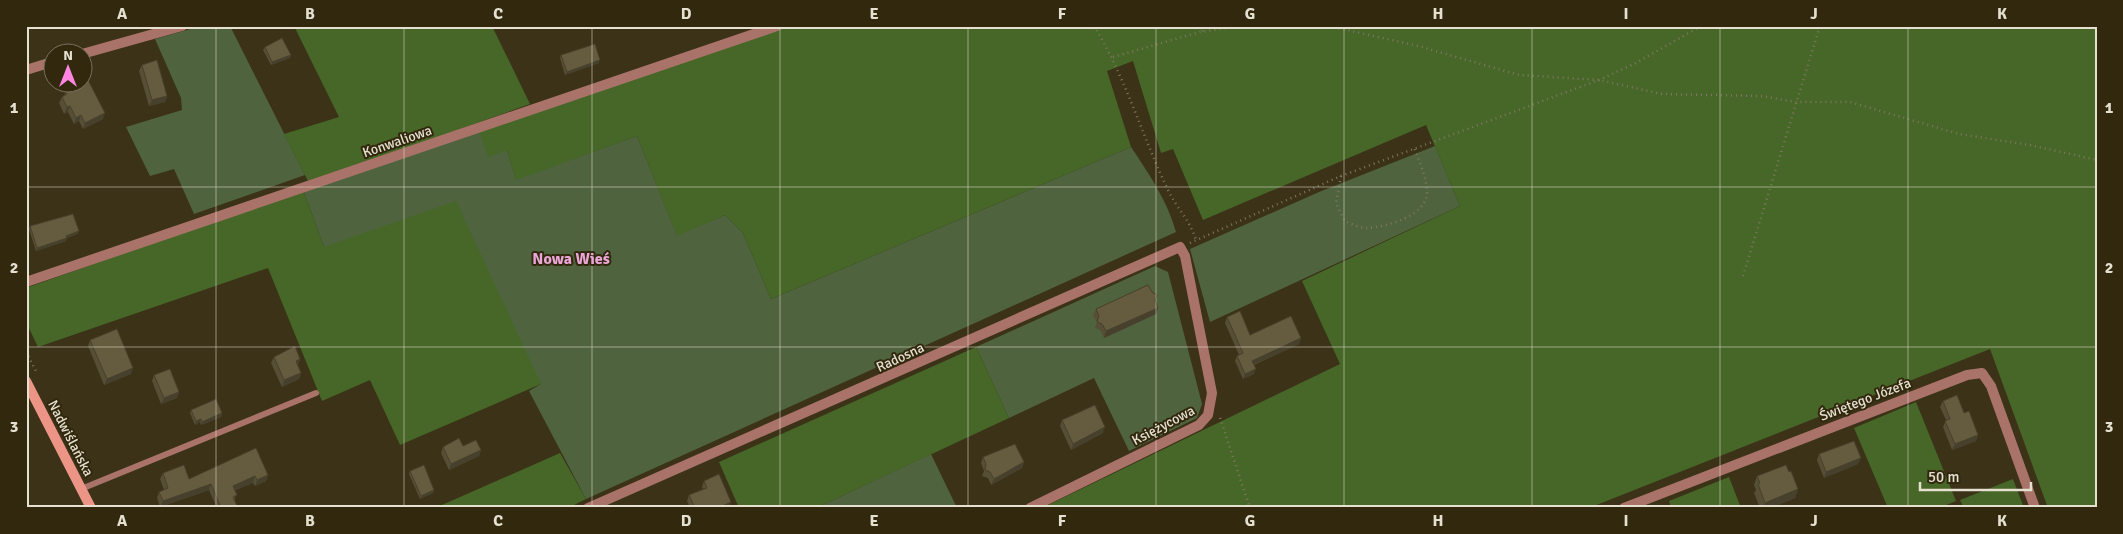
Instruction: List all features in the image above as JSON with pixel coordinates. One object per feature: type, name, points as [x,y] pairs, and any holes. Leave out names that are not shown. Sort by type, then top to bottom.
[{"type":"main road","name":"Nadwiślańska","points":[[26,381],[91,508]]},
{"type":"street","points":[[92,51],[182,26]]},
{"type":"street","name":"Konwaliowa","points":[[26,282],[777,26]]},
{"type":"street","points":[[26,70],[42,65]]},
{"type":"street","name":"Księżycowa","points":[[1030,508],[1199,425],[1208,415],[1212,393],[1185,256],[1180,247]]},
{"type":"street","name":"Radosna","points":[[588,508],[894,375],[1180,247]]},
{"type":"street","name":"Świętego Józefa","points":[[1624,508],[1967,375],[1982,373],[1991,386],[2035,508]]},
{"type":"lane","points":[[81,489],[316,393]]},
{"type":"path","points":[[1094,26],[1113,57],[1169,192],[1191,223],[1196,240]]},
{"type":"path","points":[[1200,32],[1207,26]]},
{"type":"path","points":[[1113,57],[1200,32],[1240,26]]},
{"type":"path","points":[[1329,26],[1418,46],[1519,75],[1599,80],[1662,94],[1761,96],[1796,102],[1850,102],[1959,134],[2030,145],[2097,160]]},
{"type":"path","points":[[1180,247],[1341,176],[1599,80],[1636,63],[1701,26]]},
{"type":"path","points":[[1743,276],[1820,26]]},
{"type":"path","points":[[1341,176],[1336,203],[1345,221],[1365,228],[1394,222],[1418,210],[1427,194],[1414,148]]},
{"type":"path","points":[[1212,393],[1250,508]]},
{"type":"green space","points":[[201,26],[230,26],[305,175],[194,214],[174,169],[150,176],[126,127],[182,110],[181,98],[155,39]]},
{"type":"green space","points":[[294,26],[492,26],[530,104],[308,181],[284,134],[339,117]]},
{"type":"green space","points":[[787,26],[2097,26],[2097,508],[2048,508],[1990,349],[1589,508],[1042,508],[1340,364],[1302,281],[1460,206],[1426,125],[1203,220],[1173,149],[1161,153],[1133,61],[1107,71],[1131,147],[771,299],[743,233],[725,215],[677,236],[637,136],[516,180],[507,150],[488,157],[479,131]]},
{"type":"green space","points":[[479,131],[507,150],[516,179],[637,136],[677,235],[725,215],[743,233],[771,299],[1131,147],[1163,198],[1176,232],[586,499],[529,391],[541,384],[324,247],[303,190]]},
{"type":"green space","points":[[1435,146],[1460,206],[1210,322],[1190,249],[1319,192]]},
{"type":"green space","points":[[303,190],[324,247],[456,201],[541,384],[400,445],[370,380],[322,401],[268,268],[38,347],[26,322],[26,288]]},
{"type":"green space","points":[[1155,266],[1168,272],[1202,404],[1197,418],[1129,451],[1094,378],[1009,418],[976,347]]},
{"type":"green space","points":[[976,347],[1009,418],[816,508],[739,508],[719,462]]},
{"type":"green space","points":[[1916,402],[1956,501],[1939,508],[1888,508],[1854,428]]},
{"type":"green space","points":[[560,453],[586,499],[568,508],[435,508]]},
{"type":"green space","points":[[931,454],[957,508],[816,508]]},
{"type":"green space","points":[[1729,477],[1741,508],[1671,508],[1669,501]]},
{"type":"green space","points":[[2013,479],[2024,508],[1964,508],[1960,500]]},
{"type":"building","points":[[282,38],[291,55],[272,62],[265,47]]},
{"type":"building","points":[[595,44],[600,60],[567,72],[561,55]]},
{"type":"building","points":[[157,60],[167,96],[152,100],[142,65]]},
{"type":"building","points":[[92,88],[105,113],[85,123],[81,115],[76,118],[70,106],[67,107],[62,97],[67,94],[66,92],[92,92]]},
{"type":"building","points":[[73,214],[79,231],[66,236],[67,238],[37,248],[30,226]]},
{"type":"building","points":[[1148,285],[1152,292],[1157,295],[1155,300],[1158,308],[1106,331],[1102,324],[1097,322],[1099,316],[1096,309]]},
{"type":"building","points":[[1240,311],[1250,335],[1291,316],[1301,338],[1252,361],[1256,369],[1245,374],[1237,356],[1243,353],[1227,317]]},
{"type":"building","points":[[117,329],[133,368],[107,379],[90,340]]},
{"type":"building","points":[[295,346],[300,359],[296,361],[301,373],[284,380],[274,357]]},
{"type":"building","points":[[170,369],[179,392],[164,398],[154,375]]},
{"type":"building","points":[[1957,395],[1964,413],[1969,411],[1978,435],[1955,444],[1945,421],[1950,419],[1943,401]]},
{"type":"building","points":[[216,399],[222,413],[202,422],[201,419],[196,421],[191,410]]},
{"type":"building","points":[[1095,405],[1105,427],[1073,444],[1062,420]]},
{"type":"building","points":[[459,438],[463,446],[476,440],[481,450],[451,464],[443,447]]},
{"type":"building","points":[[1854,441],[1861,458],[1826,472],[1819,454]]},
{"type":"building","points":[[1015,444],[1024,462],[994,479],[990,472],[985,470],[986,464],[983,457]]},
{"type":"building","points":[[256,448],[268,475],[257,480],[255,476],[233,486],[237,495],[233,497],[238,508],[221,508],[211,484],[163,501],[159,492],[168,488],[163,473],[184,465],[189,479]]},
{"type":"building","points":[[424,465],[434,490],[421,496],[410,471]]},
{"type":"building","points":[[1786,465],[1789,472],[1791,471],[1798,489],[1765,503],[1757,476]]},
{"type":"building","points":[[719,474],[731,502],[718,508],[695,508],[689,495],[707,488],[704,481]]},
{"type":"district","name":"Nowa Wieś","points":[[571,258]]}]
